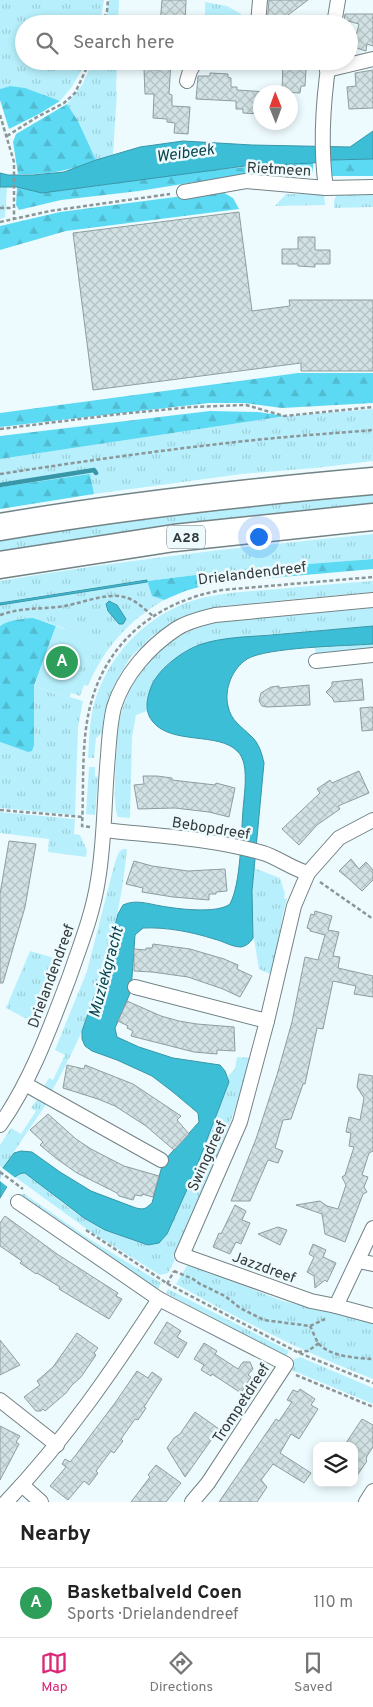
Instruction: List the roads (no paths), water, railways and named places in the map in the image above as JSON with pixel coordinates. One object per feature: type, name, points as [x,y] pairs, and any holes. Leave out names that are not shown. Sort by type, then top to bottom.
[{"type":"highway","name":"A28","points":[[0,527],[126,508],[301,487],[373,481]]},
{"type":"highway","name":"A28","points":[[0,565],[174,538],[373,517]]},
{"type":"street","points":[[259,15],[260,0]]},
{"type":"street","points":[[336,15],[338,0]]},
{"type":"street","points":[[358,61],[373,59]]},
{"type":"street","points":[[187,81],[191,70]]},
{"type":"street","points":[[326,188],[322,165],[322,145],[328,70]]},
{"type":"street","name":"Rietmeen","points":[[184,192],[246,181],[326,188],[373,187]]},
{"type":"street","name":"Drielandendreef","points":[[0,1125],[25,1084],[62,996],[90,918],[98,881],[104,830],[108,748],[114,707],[131,672],[143,657],[161,641],[177,628],[192,621],[216,615],[373,600]]},
{"type":"street","points":[[316,662],[373,656]]},
{"type":"street","name":"Swingdreef","points":[[182,1255],[240,1122],[267,1021],[294,906],[308,873],[339,838],[373,820]]},
{"type":"street","name":"Bebopdreef","points":[[104,830],[209,842],[264,853],[286,862],[298,871],[308,873]]},
{"type":"street","points":[[135,986],[267,1021]]},
{"type":"street","points":[[25,1084],[161,1160]]},
{"type":"street","name":"Trompetdreef","points":[[18,1202],[159,1299],[286,1364],[208,1483],[192,1502]]},
{"type":"street","points":[[336,1306],[373,1228]]},
{"type":"street","name":"Jazzdreef","points":[[182,1255],[311,1302],[336,1306],[373,1316]]},
{"type":"street","points":[[358,1261],[373,1264]]},
{"type":"street","points":[[6,1502],[57,1445],[159,1299]]},
{"type":"street","points":[[0,1400],[57,1445]]},
{"type":"street","points":[[22,1485],[41,1502]]},
{"type":"street","points":[[366,1502],[373,1491]]},
{"type":"water","name":"Weibeek","points":[[373,131],[373,159],[245,166],[42,193],[17,187],[0,187],[0,173],[8,175],[33,175],[64,172],[140,147],[183,141],[252,145],[350,147]]},
{"type":"water","points":[[147,580],[147,582],[0,605],[0,603]]},
{"type":"water","points":[[109,601],[117,605],[126,619],[123,624],[119,624],[108,611],[106,604]]},
{"type":"water","name":"Muziekgracht","points":[[373,626],[373,644],[327,646],[257,655],[242,663],[230,680],[227,700],[231,716],[256,742],[264,763],[252,891],[252,940],[245,946],[238,947],[188,932],[152,928],[143,928],[135,935],[131,991],[115,1028],[117,1037],[139,1047],[173,1058],[220,1065],[225,1071],[229,1082],[193,1176],[167,1234],[159,1243],[148,1245],[105,1230],[84,1218],[25,1173],[13,1179],[0,1198],[0,1172],[14,1153],[21,1151],[32,1152],[91,1191],[136,1208],[146,1208],[152,1203],[163,1162],[199,1122],[198,1113],[152,1076],[92,1051],[85,1046],[82,1039],[82,1031],[102,974],[118,914],[123,905],[137,902],[207,910],[230,904],[234,895],[240,858],[245,787],[244,764],[238,752],[229,745],[172,734],[161,729],[153,722],[147,711],[147,703],[153,683],[163,669],[177,657],[192,648],[208,642]]},
{"type":"waterway","points":[[0,485],[94,470],[96,473]]},
{"type":"place","name":"Basketbalveld Coen","points":[[62,662]]}]
